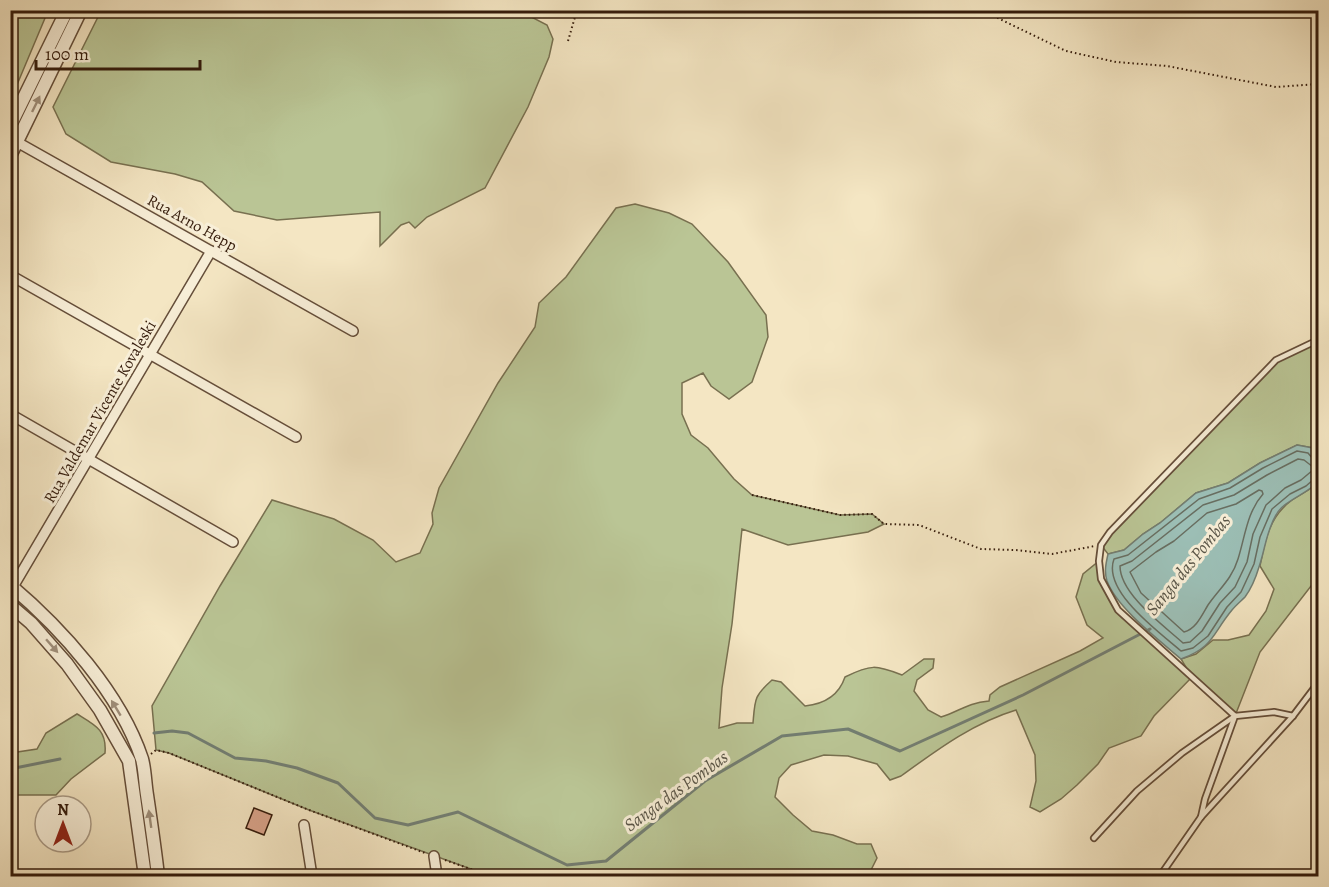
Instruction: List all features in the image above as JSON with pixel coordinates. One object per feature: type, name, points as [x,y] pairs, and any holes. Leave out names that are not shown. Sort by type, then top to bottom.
[{"type":"street","points":[[10,126],[67,10]]},
{"type":"street","points":[[10,156],[14,141],[81,10]]},
{"type":"street","name":"Rua Arno Hepp","points":[[14,141],[353,331]]},
{"type":"street","name":"Rua Valdemar Vicente Kovaleski","points":[[12,588],[211,251]]},
{"type":"street","points":[[10,275],[296,437]]},
{"type":"street","points":[[10,414],[233,542]]},
{"type":"street","points":[[12,588],[42,612],[61,633],[96,676],[129,728],[142,760],[158,876]]},
{"type":"street","points":[[10,605],[31,623],[67,664],[100,710],[129,761],[145,876]]},
{"type":"street","points":[[129,761],[142,760]]},
{"type":"street","points":[[304,825],[312,876]]},
{"type":"street","points":[[434,856],[437,876]]},
{"type":"lane","points":[[1234,716],[1118,610],[1101,579],[1099,561],[1101,545],[1110,532],[1276,360],[1318,340]]},
{"type":"lane","points":[[1160,876],[1201,817],[1293,716],[1318,683]]},
{"type":"lane","points":[[1094,838],[1137,791],[1182,753],[1234,716],[1274,712],[1293,716]]},
{"type":"lane","points":[[1201,817],[1234,716]]},
{"type":"path","points":[[568,40],[577,10]]},
{"type":"path","points":[[981,10],[1066,51],[1116,62],[1167,66],[1276,87],[1318,84]]},
{"type":"path","points":[[752,495],[840,515],[872,514],[884,524],[919,525],[981,549],[1052,554],[1101,545]]},
{"type":"path","points":[[142,760],[156,750],[169,753],[309,810],[490,876]]},
{"type":"green space","points":[[10,11],[48,11],[11,99]]},
{"type":"green space","points":[[101,11],[520,11],[547,25],[553,39],[549,57],[528,107],[485,188],[427,217],[415,228],[409,222],[401,225],[380,246],[380,212],[277,220],[234,211],[202,182],[175,174],[111,162],[66,134],[53,107]]},
{"type":"green space","points":[[635,204],[669,213],[692,224],[728,262],[766,315],[768,337],[752,382],[729,399],[711,386],[703,373],[682,383],[682,414],[691,435],[708,448],[734,479],[752,495],[840,515],[872,514],[884,524],[868,532],[788,545],[742,529],[719,728],[737,723],[753,723],[756,698],[772,680],[781,682],[805,706],[830,698],[839,689],[845,677],[861,670],[874,667],[902,675],[924,659],[934,659],[933,668],[917,680],[914,691],[928,710],[941,717],[969,705],[989,701],[990,695],[1000,687],[1080,651],[1103,638],[1087,625],[1076,597],[1083,574],[1099,561],[1101,579],[1118,610],[1190,674],[1181,659],[1196,654],[1213,640],[1228,640],[1249,635],[1266,611],[1274,589],[1260,566],[1269,530],[1284,507],[1318,482],[1318,580],[1260,652],[1235,716],[1192,677],[1154,716],[1141,736],[1109,748],[1098,764],[1077,785],[1061,799],[1040,812],[1030,807],[1036,781],[1035,755],[1016,710],[970,730],[901,776],[890,780],[877,764],[848,756],[824,755],[791,765],[779,778],[775,797],[812,831],[833,835],[857,844],[871,844],[877,858],[868,876],[490,876],[309,810],[169,753],[156,750],[152,706],[272,500],[334,519],[373,540],[396,562],[420,553],[433,524],[432,513],[439,488],[498,383],[535,327],[539,303],[566,277],[616,208]]},
{"type":"green space","points":[[1318,340],[1318,459],[1313,448],[1297,445],[1260,463],[1228,483],[1196,493],[1124,550],[1108,554],[1101,545],[1110,532],[1276,360]]},
{"type":"green space","points":[[77,714],[102,733],[105,753],[71,779],[57,794],[11,795],[11,753],[37,749],[46,733]]},
{"type":"water","points":[[1297,445],[1313,448],[1318,459],[1318,482],[1279,510],[1270,528],[1258,571],[1247,594],[1206,645],[1181,659],[1129,613],[1112,591],[1106,574],[1108,554],[1124,550],[1196,493],[1228,483],[1260,463]]},
{"type":"building","points":[[254,808],[272,815],[264,835],[246,828]]},
{"type":"waterway","name":"Sanga das Pombas","points":[[154,733],[172,731],[188,733],[235,758],[266,761],[297,768],[338,783],[375,818],[408,825],[458,812],[567,865],[606,861],[705,781],[782,736],[848,729],[900,751],[1023,695],[1150,629]]},
{"type":"waterway","name":"Sanga das Pombas","points":[[10,769],[60,759]]}]
